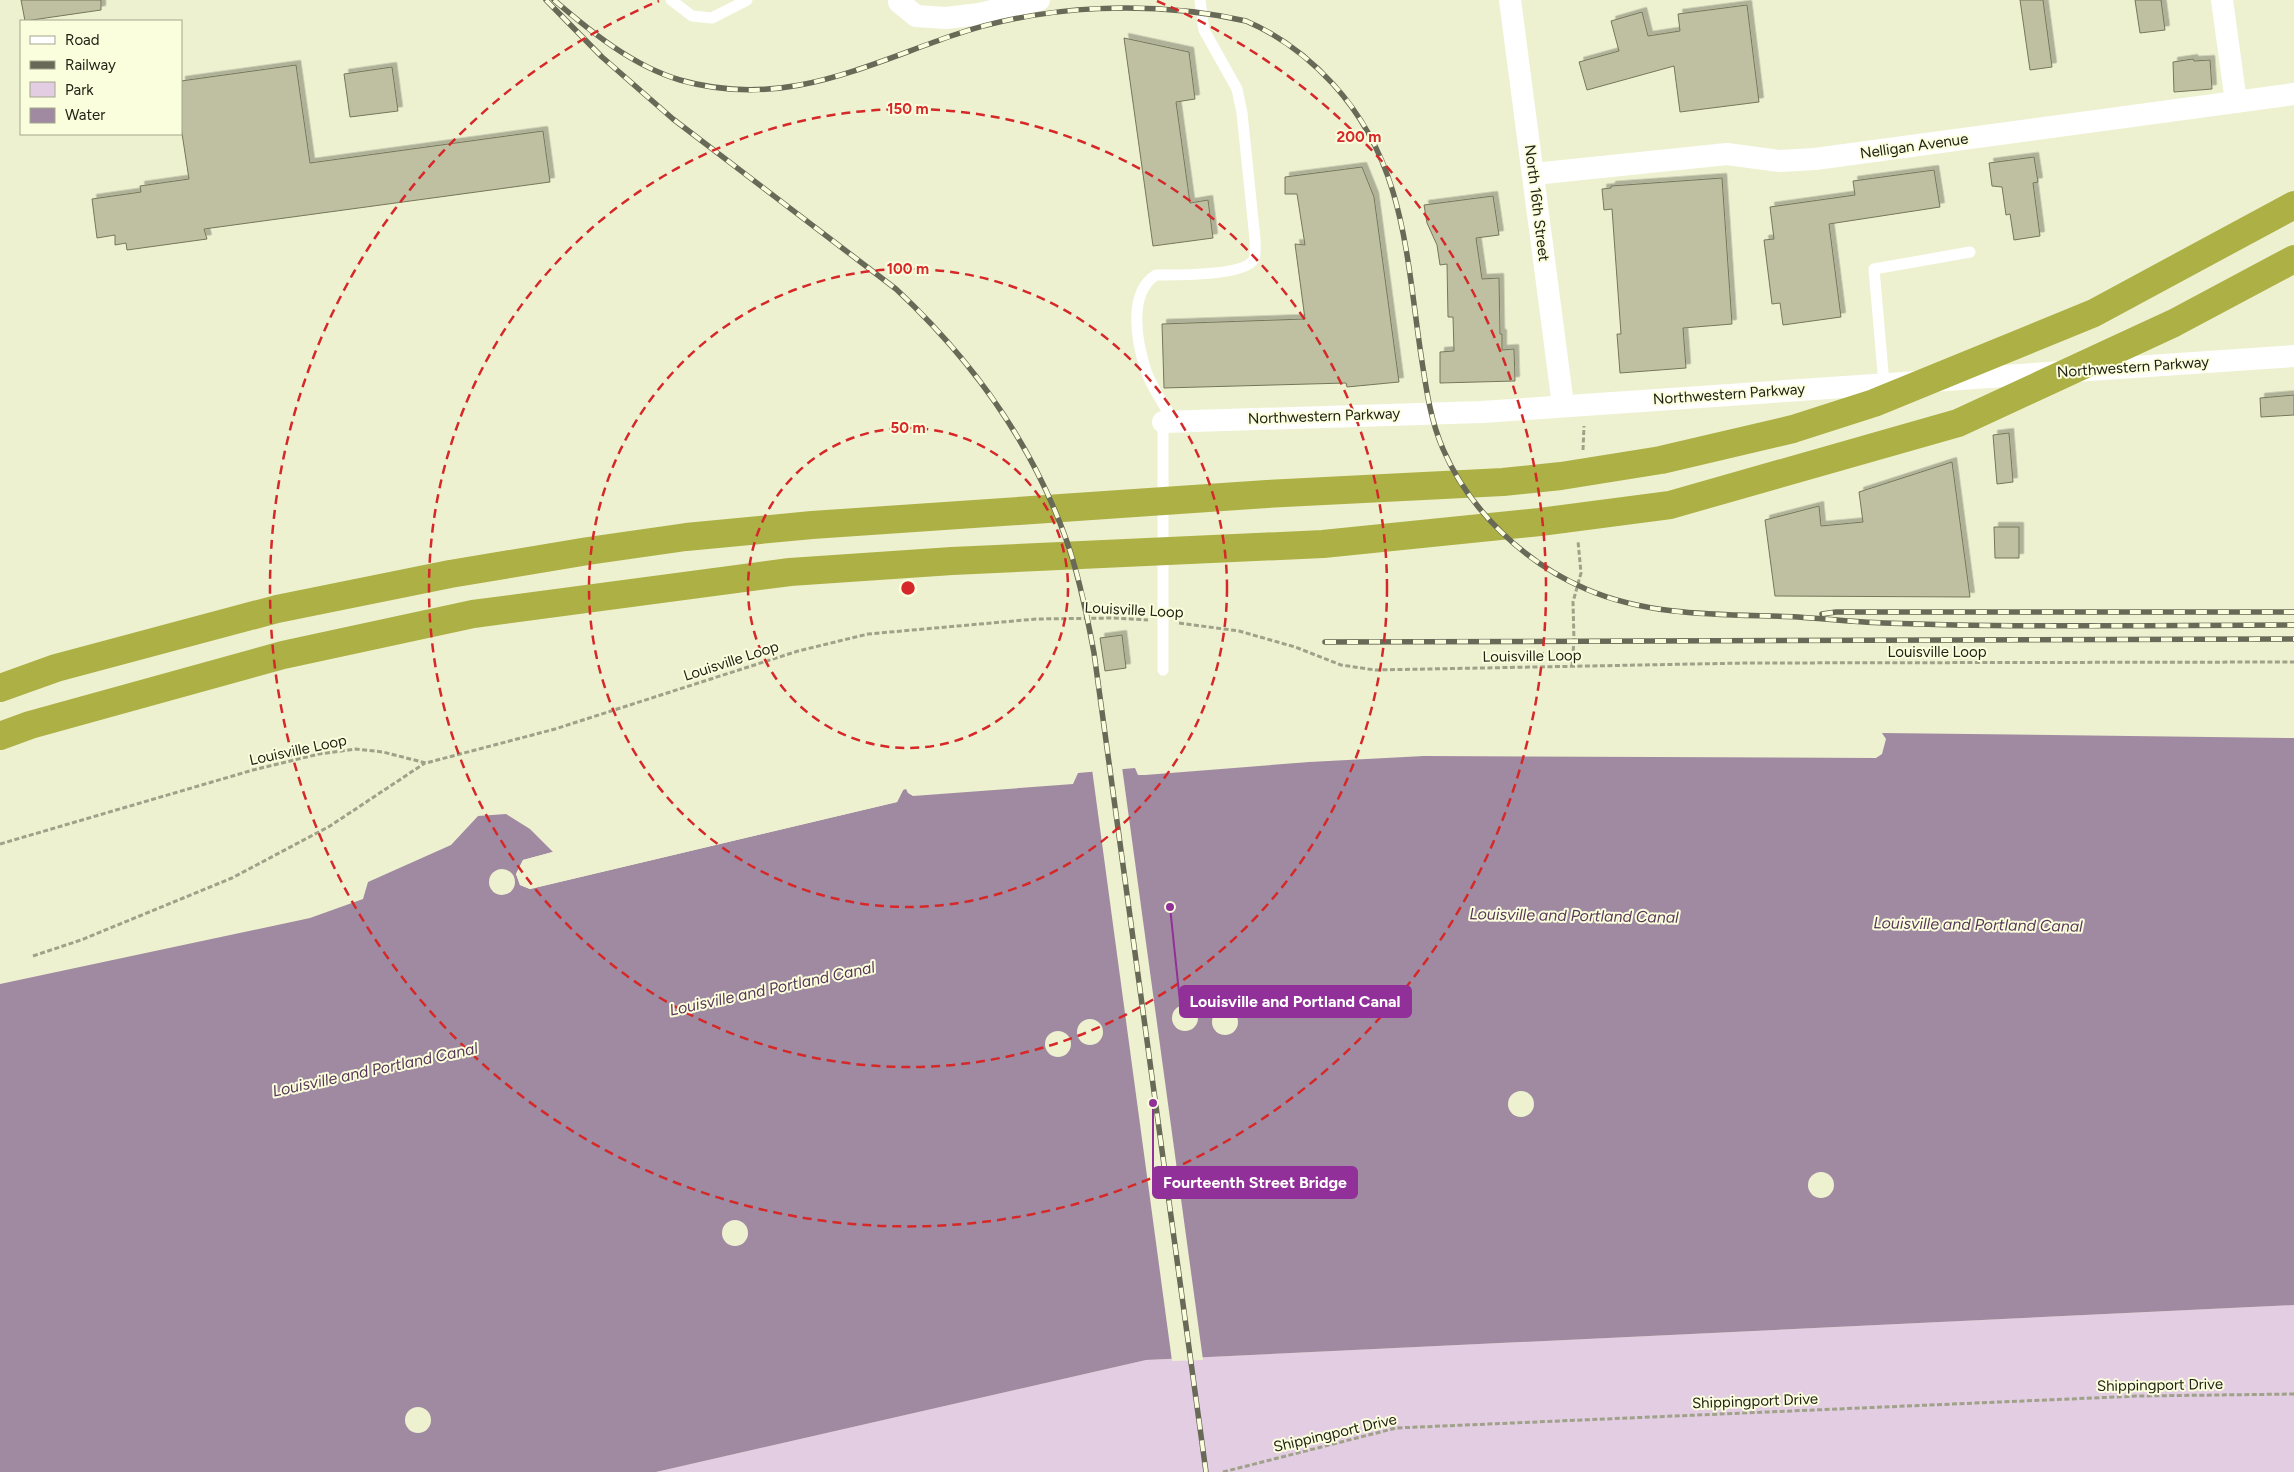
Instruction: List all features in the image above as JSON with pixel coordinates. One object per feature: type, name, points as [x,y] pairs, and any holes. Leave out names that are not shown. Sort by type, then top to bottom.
[{"type":"highway","points":[[0,688],[56,668],[277,609],[450,574],[588,550],[686,537],[812,525],[1267,494],[1503,482],[1561,476],[1661,460],[1793,428],[1874,403],[2094,313],[2294,205]]},
{"type":"highway","points":[[0,736],[30,725],[283,655],[473,614],[790,572],[952,561],[1322,544],[1540,522],[1670,504],[1958,423],[2174,323],[2293,259]]},
{"type":"street","points":[[898,1],[916,16],[946,18],[979,14],[1039,0]]},
{"type":"street","name":"North 16th Street","points":[[1510,0],[1564,405]]},
{"type":"street","points":[[2222,0],[2236,102]]},
{"type":"street","name":"Nelligan Avenue","points":[[1534,174],[1727,154],[1780,162],[1815,159],[2294,94]]},
{"type":"street","name":"Northwestern Parkway","points":[[1168,422],[1482,412],[2294,356]]},
{"type":"lane","points":[[672,0],[692,16],[712,18],[747,0]]},
{"type":"lane","points":[[1163,670],[1162,620],[1168,422],[1146,372],[1138,332],[1138,300],[1142,288],[1148,280],[1156,276],[1218,273],[1248,265],[1254,258],[1255,239],[1242,113],[1237,89],[1204,30],[1200,0]]},
{"type":"lane","points":[[1884,384],[1874,269],[1970,252]]},
{"type":"path","name":"Louisville Loop","points":[[0,844],[253,770],[319,754],[356,749],[383,752],[426,763],[555,730],[798,651],[868,634],[1036,619],[1115,618],[1162,620],[1239,631],[1295,648],[1341,665],[1375,670],[1747,663],[2294,662]]},
{"type":"path","points":[[33,956],[97,934],[232,878],[330,826],[426,763]]},
{"type":"path","name":"Shippingport Drive","points":[[1223,1472],[1396,1428],[2129,1396],[2294,1394]]},
{"type":"green space","points":[[2294,1305],[2294,1472],[656,1472],[1146,1360]]},
{"type":"water","points":[[1882,733],[2294,738],[2294,1305],[1146,1360],[656,1472],[0,1472],[0,984],[310,918],[363,899],[368,882],[451,845],[478,816],[506,814],[530,829],[553,852],[523,860],[516,874],[520,885],[530,889],[897,802],[903,790],[906,789],[913,796],[1073,784],[1078,773],[1135,768],[1138,775],[1145,775],[1309,762],[1424,756],[1876,758],[1882,754],[1886,739]]},
{"type":"pier","points":[[1122,767],[1203,1360],[1172,1361],[1092,769]]},
{"type":"pier","points":[[902,788],[903,790],[897,802],[530,889],[520,885],[516,874],[523,860],[556,851],[554,854],[525,862],[519,874],[522,883],[530,887],[895,800]]},
{"type":"pier","points":[[502,869],[511,873],[515,882],[511,891],[502,895],[493,891],[489,882],[493,873]]},
{"type":"pier","points":[[1185,1005],[1194,1009],[1198,1018],[1194,1027],[1185,1031],[1176,1027],[1172,1018],[1176,1009]]},
{"type":"pier","points":[[1225,1009],[1234,1013],[1238,1022],[1234,1031],[1225,1035],[1216,1031],[1212,1022],[1216,1013]]},
{"type":"pier","points":[[1090,1019],[1099,1023],[1103,1032],[1099,1041],[1090,1045],[1081,1041],[1077,1032],[1081,1023]]},
{"type":"pier","points":[[1058,1031],[1067,1035],[1071,1044],[1067,1053],[1058,1057],[1049,1053],[1045,1044],[1049,1035]]},
{"type":"pier","points":[[1521,1091],[1530,1095],[1534,1104],[1530,1113],[1521,1117],[1512,1113],[1508,1104],[1512,1095]]},
{"type":"pier","points":[[1821,1172],[1830,1176],[1834,1185],[1830,1194],[1821,1198],[1812,1194],[1808,1185],[1812,1176]]},
{"type":"pier","points":[[735,1220],[744,1224],[748,1233],[744,1242],[735,1246],[726,1242],[722,1233],[726,1224]]},
{"type":"pier","points":[[418,1407],[427,1411],[431,1420],[427,1429],[418,1433],[409,1429],[405,1420],[409,1411]]},
{"type":"building","points":[[21,0],[101,0],[101,10],[25,20]]},
{"type":"building","points":[[2020,0],[2043,0],[2052,67],[2030,70]]},
{"type":"building","points":[[2135,0],[2161,0],[2165,30],[2140,33]]},
{"type":"building","points":[[1747,5],[1759,102],[1680,112],[1674,66],[1587,90],[1579,62],[1619,51],[1611,21],[1642,12],[1648,36],[1680,31],[1678,14]]},
{"type":"building","points":[[1124,38],[1189,52],[1195,99],[1176,102],[1190,203],[1208,200],[1213,238],[1153,246]]},
{"type":"building","points":[[2193,59],[2194,61],[2210,60],[2212,89],[2174,92],[2173,62]]},
{"type":"building","points":[[296,65],[310,163],[543,131],[550,182],[204,229],[207,239],[127,250],[126,243],[115,245],[115,235],[97,238],[92,199],[141,192],[140,186],[189,179],[182,134],[182,81]]},
{"type":"building","points":[[392,67],[398,111],[350,117],[344,74]]},
{"type":"building","points":[[2034,157],[2038,182],[2033,183],[2040,236],[2014,240],[2010,214],[2006,215],[2002,187],[1992,186],[1989,163]]},
{"type":"building","points":[[1362,167],[1374,197],[1399,382],[1347,387],[1346,383],[1164,388],[1162,324],[1305,319],[1295,244],[1305,245],[1297,194],[1285,194],[1285,177]]},
{"type":"building","points":[[1934,170],[1940,207],[1829,224],[1841,317],[1783,325],[1780,303],[1772,304],[1764,240],[1774,239],[1770,207],[1855,195],[1853,181]]},
{"type":"building","points":[[1722,178],[1732,324],[1683,328],[1686,368],[1620,373],[1617,334],[1621,334],[1612,209],[1604,210],[1602,189],[1611,188],[1611,186]]},
{"type":"building","points":[[1493,196],[1499,235],[1476,238],[1482,279],[1499,278],[1502,350],[1514,349],[1515,381],[1440,383],[1440,352],[1454,351],[1453,317],[1448,317],[1447,264],[1440,265],[1437,245],[1427,223],[1424,205]]},
{"type":"building","points":[[2294,395],[2294,415],[2261,417],[2260,398]]},
{"type":"building","points":[[2009,433],[2013,482],[1997,484],[1993,435]]},
{"type":"building","points":[[1952,462],[1970,597],[1775,596],[1765,520],[1819,506],[1821,526],[1863,522],[1859,492]]},
{"type":"building","points":[[1994,527],[2019,527],[2019,558],[1995,558]]},
{"type":"building","points":[[1122,635],[1126,668],[1105,671],[1100,638]]},
{"type":"railway","points":[[546,0],[602,57],[673,119],[896,289],[949,344],[996,403],[1017,435],[1052,503],[1075,567],[1094,653],[1206,1472]]},
{"type":"railway","points":[[554,0],[613,47],[663,74],[680,80],[717,88],[752,90],[786,87],[819,81],[851,72],[986,25],[1023,17],[1060,12],[1136,8],[1210,14],[1246,21],[1282,40],[1304,56],[1324,74],[1357,114],[1375,146],[1389,178],[1398,212],[1406,246],[1427,391],[1435,426],[1443,449],[1468,493],[1501,532],[1542,565],[1563,578],[1611,598],[1664,610],[1691,613],[1935,625],[2294,625]]},
{"type":"railway","points":[[1822,614],[1836,612],[2294,612]]},
{"type":"railway","points":[[1325,642],[2294,639]]},
{"type":"place","name":"Louisville and Portland Canal","points":[[1170,907]]},
{"type":"place","name":"Fourteenth Street Bridge","points":[[1153,1103]]}]
